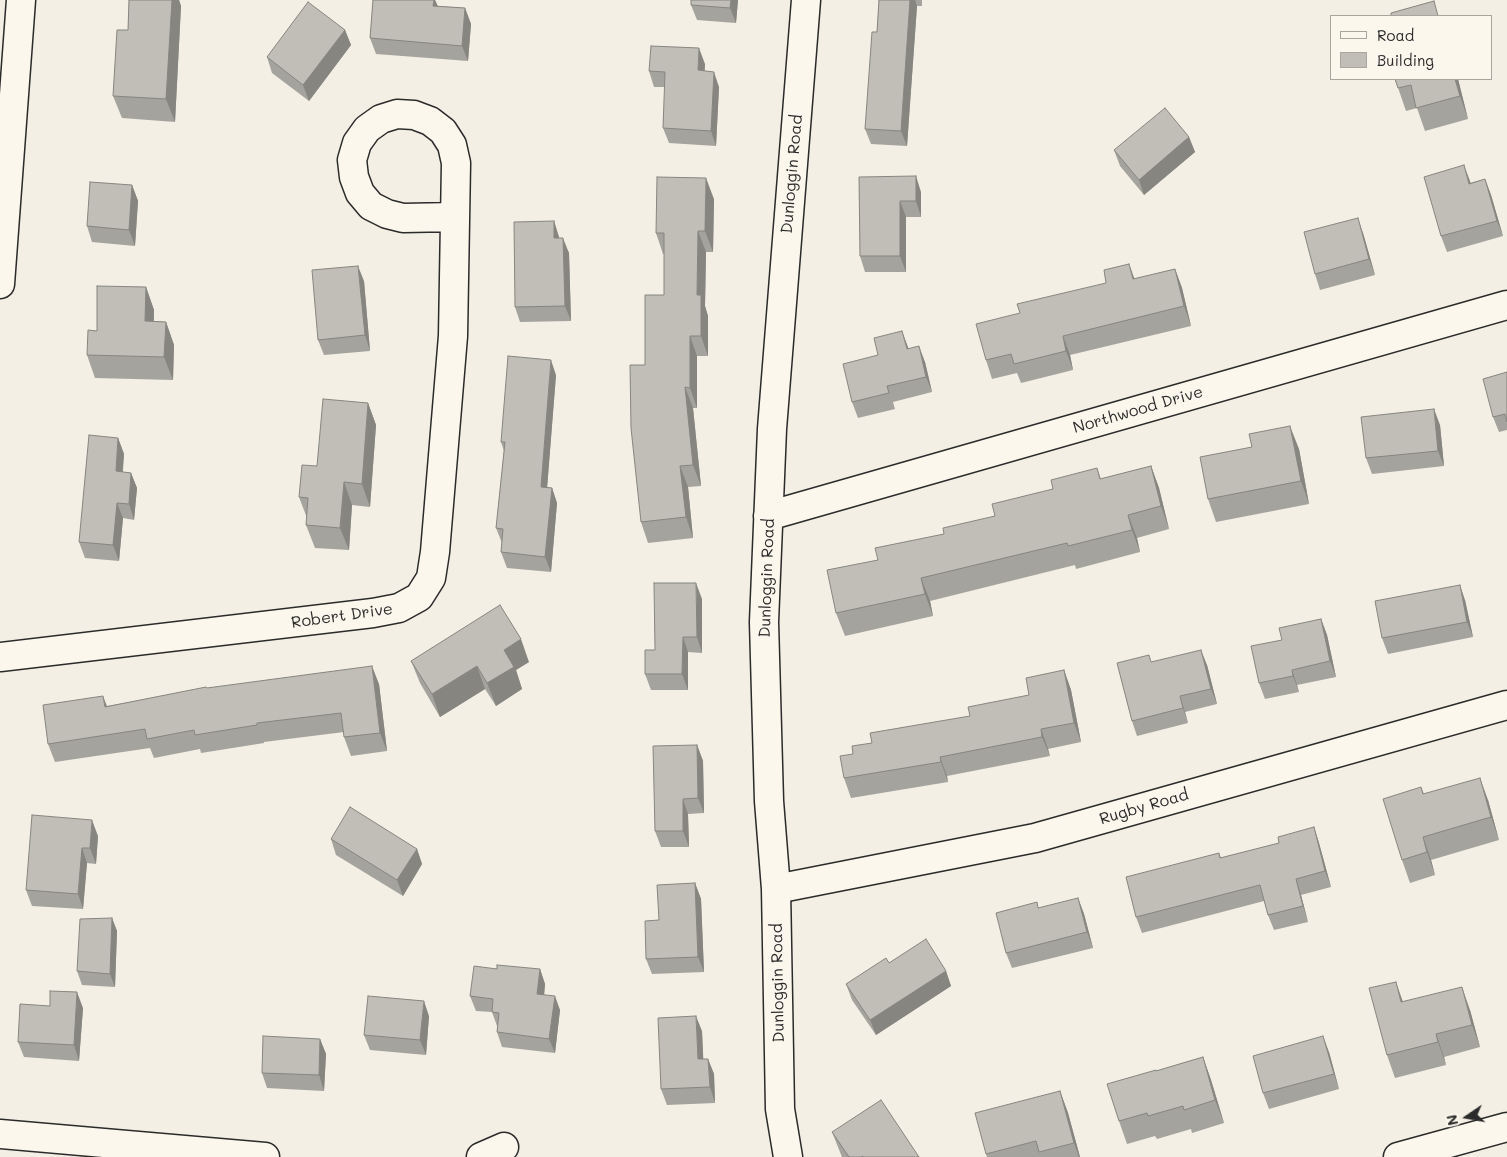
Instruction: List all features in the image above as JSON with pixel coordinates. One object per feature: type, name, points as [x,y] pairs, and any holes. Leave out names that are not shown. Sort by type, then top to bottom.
[{"type":"street","points":[[0,284],[21,0]]},
{"type":"street","name":"Dunloggin Road","points":[[788,1157],[780,1109],[776,889],[769,801],[764,622],[772,429],[806,0]]},
{"type":"street","name":"Robert Drive","points":[[0,657],[373,613],[399,608],[418,597],[431,578],[435,552],[452,336],[454,217]]},
{"type":"street","name":"Northwood Drive","points":[[768,516],[1507,304]]},
{"type":"street","name":"Rugby Road","points":[[776,889],[1035,838],[1507,705]]},
{"type":"street","points":[[1398,1157],[1507,1127]]},
{"type":"street","points":[[0,1134],[265,1157]]},
{"type":"building","points":[[129,0],[172,0],[166,99],[113,96],[117,30],[128,30]]},
{"type":"building","points":[[373,0],[434,0],[433,6],[465,8],[462,46],[370,38]]},
{"type":"building","points":[[691,0],[731,0],[730,8],[691,5]]},
{"type":"building","points":[[879,0],[910,0],[901,131],[865,129],[872,32],[877,32]]},
{"type":"building","points":[[1434,1],[1438,15],[1391,15],[1391,13]]},
{"type":"building","points":[[308,2],[345,30],[303,85],[267,57]]},
{"type":"building","points":[[651,46],[699,48],[698,70],[714,72],[711,131],[663,128],[665,72],[649,71]]},
{"type":"building","points":[[1395,80],[1455,80],[1460,96],[1416,108],[1411,85],[1398,88]]},
{"type":"building","points":[[1165,108],[1189,137],[1139,180],[1114,150]]},
{"type":"building","points":[[1464,165],[1469,184],[1485,179],[1497,221],[1441,236],[1424,177]]},
{"type":"building","points":[[916,176],[916,201],[900,201],[900,256],[860,256],[859,177]]},
{"type":"building","points":[[657,177],[706,178],[705,231],[698,231],[697,295],[701,295],[701,336],[690,336],[690,388],[685,387],[693,465],[680,466],[686,517],[641,522],[631,428],[630,365],[645,365],[645,295],[664,295],[664,233],[656,233]]},
{"type":"building","points":[[90,182],[132,185],[129,230],[87,226]]},
{"type":"building","points":[[1358,218],[1369,259],[1315,274],[1304,232]]},
{"type":"building","points":[[554,221],[554,238],[563,238],[565,306],[515,307],[514,222]]},
{"type":"building","points":[[1129,264],[1133,279],[1175,269],[1184,306],[1063,336],[1066,351],[1014,364],[1011,354],[986,360],[976,324],[1020,313],[1017,304],[1106,283],[1104,270]]},
{"type":"building","points":[[358,266],[365,335],[318,340],[312,270]]},
{"type":"building","points":[[97,286],[146,287],[145,321],[166,322],[164,357],[87,355],[88,330],[97,331]]},
{"type":"building","points":[[902,331],[907,349],[919,346],[926,377],[887,386],[889,393],[852,402],[843,364],[878,355],[874,338]]},
{"type":"building","points":[[508,356],[551,360],[541,487],[552,488],[545,557],[501,552],[503,529],[496,528],[505,442],[501,442]]},
{"type":"building","points":[[1507,372],[1507,422],[1505,414],[1493,417],[1483,379]]},
{"type":"building","points":[[323,399],[368,403],[362,484],[344,482],[340,528],[306,525],[308,498],[299,497],[302,465],[317,466]]},
{"type":"building","points":[[1434,409],[1438,451],[1366,458],[1361,417]]},
{"type":"building","points":[[1290,426],[1301,481],[1208,499],[1200,457],[1252,447],[1249,434]]},
{"type":"building","points":[[89,435],[118,438],[116,471],[131,473],[129,504],[117,503],[113,545],[79,542]]},
{"type":"building","points":[[1151,466],[1161,506],[1128,515],[1132,530],[1068,546],[1067,543],[921,578],[925,594],[836,613],[827,570],[878,560],[875,548],[944,534],[943,528],[995,516],[992,504],[1053,489],[1051,480],[1097,468],[1100,479]]},
{"type":"building","points":[[654,583],[696,583],[697,637],[683,637],[682,674],[645,674],[645,650],[655,650]]},
{"type":"building","points":[[1460,585],[1467,622],[1382,638],[1375,601]]},
{"type":"building","points":[[500,605],[521,639],[504,650],[514,667],[487,683],[477,666],[432,694],[411,661]]},
{"type":"building","points":[[1321,619],[1330,661],[1292,670],[1293,676],[1259,683],[1251,646],[1282,640],[1279,628]]},
{"type":"building","points":[[1201,650],[1211,689],[1180,696],[1183,708],[1132,721],[1117,663],[1149,655],[1151,662]]},
{"type":"building","points":[[372,666],[380,733],[344,737],[341,713],[257,723],[257,725],[195,735],[194,730],[147,739],[145,729],[48,744],[43,705],[103,696],[105,707],[206,687]]},
{"type":"building","points":[[1064,670],[1074,723],[1041,729],[1042,737],[940,757],[941,762],[844,778],[840,756],[853,754],[852,746],[872,743],[870,733],[970,716],[968,707],[1029,695],[1026,678]]},
{"type":"building","points":[[697,745],[698,798],[683,799],[683,831],[655,831],[653,746]]},
{"type":"building","points":[[1480,778],[1491,817],[1423,837],[1427,852],[1402,860],[1383,799],[1421,787],[1423,794]]},
{"type":"building","points":[[350,807],[417,849],[397,880],[331,839]]},
{"type":"building","points":[[32,815],[92,820],[90,848],[82,848],[78,894],[26,890]]},
{"type":"building","points":[[1314,827],[1325,871],[1296,879],[1303,906],[1268,915],[1260,885],[1136,917],[1126,877],[1219,853],[1220,858],[1279,843],[1278,837]]},
{"type":"building","points":[[695,883],[698,957],[646,959],[645,921],[659,920],[657,885]]},
{"type":"building","points":[[1078,898],[1087,932],[1006,953],[996,913],[1037,902],[1038,908]]},
{"type":"building","points":[[112,918],[110,974],[77,971],[80,919]]},
{"type":"building","points":[[926,939],[946,971],[870,1020],[846,984],[886,958],[889,963]]},
{"type":"building","points":[[497,965],[540,969],[537,994],[555,996],[549,1039],[497,1032],[499,1013],[492,1012],[493,999],[470,996],[474,966],[497,969]]},
{"type":"building","points":[[1396,982],[1401,1002],[1462,987],[1472,1025],[1436,1034],[1438,1042],[1387,1055],[1369,988]]},
{"type":"building","points":[[50,991],[77,992],[74,1045],[18,1042],[20,1004],[50,1006]]},
{"type":"building","points":[[368,996],[424,1001],[420,1040],[364,1035]]},
{"type":"building","points":[[696,1016],[698,1059],[708,1059],[710,1087],[661,1089],[658,1018]]},
{"type":"building","points":[[263,1036],[320,1039],[319,1075],[262,1073]]},
{"type":"building","points":[[1323,1036],[1334,1074],[1263,1093],[1253,1056]]},
{"type":"building","points":[[1203,1057],[1215,1100],[1184,1110],[1183,1106],[1148,1116],[1147,1113],[1119,1121],[1107,1084]]},
{"type":"building","points":[[1060,1091],[1074,1143],[1039,1152],[1036,1141],[986,1154],[975,1113]]},
{"type":"building","points":[[881,1100],[919,1157],[849,1157],[832,1132]]}]
